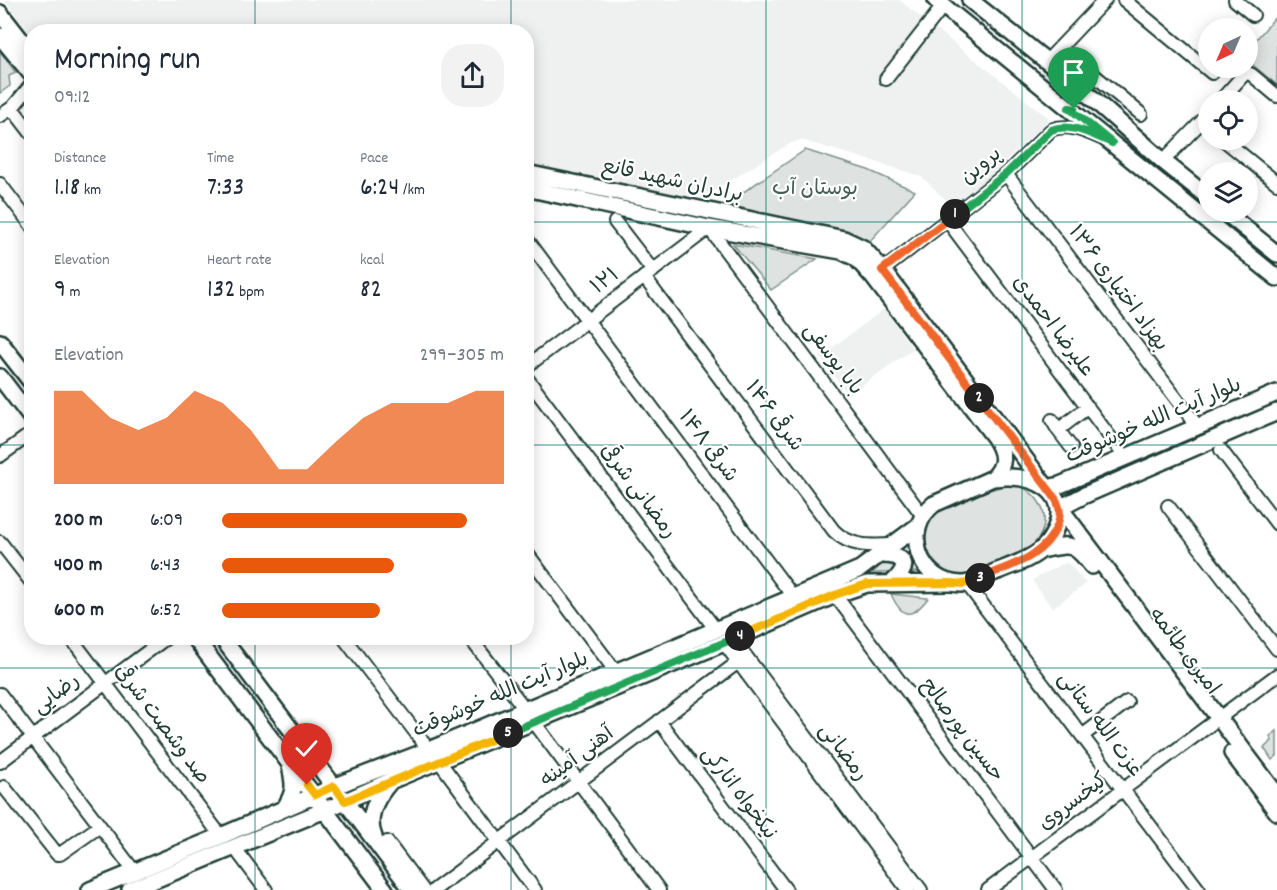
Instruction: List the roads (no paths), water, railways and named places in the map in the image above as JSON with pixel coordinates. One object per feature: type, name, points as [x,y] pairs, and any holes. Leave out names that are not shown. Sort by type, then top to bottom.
[{"type":"main road","points":[[970,0],[1084,91],[1198,189]]},
{"type":"main road","points":[[939,3],[1277,278]]},
{"type":"main road","points":[[0,13],[24,44]]},
{"type":"main road","points":[[0,36],[24,65]]},
{"type":"main road","points":[[1043,58],[1053,72],[1081,97],[1082,103],[1079,106],[1074,109],[1069,108]]},
{"type":"main road","name":"برادران شهید قانع","points":[[534,175],[841,252],[856,258],[873,277],[999,446],[1002,466],[993,478]]},
{"type":"main road","name":"برادران شهید قانع","points":[[534,189],[710,220],[844,239],[863,248],[1047,488]]},
{"type":"main road","points":[[1237,222],[1277,254]]},
{"type":"main road","points":[[0,342],[24,373]]},
{"type":"main road","points":[[0,377],[24,408]]},
{"type":"main road","name":"بلوار آیت الله خوشوقت","points":[[1047,488],[1060,485],[1277,393]]},
{"type":"main road","name":"بلوار آیت الله خوشوقت","points":[[1060,508],[1277,412]]},
{"type":"main road","points":[[993,478],[1024,478],[1047,488],[1060,508],[1059,521],[1050,539],[1041,550],[1028,558],[967,584],[950,583],[938,577],[923,562],[917,543],[921,520],[934,504],[993,478]]},
{"type":"main road","name":"امیری طائمه","points":[[1060,508],[1215,721],[1277,812]]},
{"type":"main road","name":"بلوار آیت الله خوشوقت","points":[[529,716],[616,672],[724,637],[794,598],[860,569],[921,520]]},
{"type":"main road","points":[[1070,545],[1062,538],[1063,534],[1069,528],[1075,528]]},
{"type":"main road","points":[[1041,550],[1070,545]]},
{"type":"main road","name":"امیری طائمه","points":[[1070,545],[1081,552],[1215,721],[1277,795]]},
{"type":"main road","points":[[878,555],[897,556],[903,562],[904,570],[901,576],[892,583]]},
{"type":"main road","name":"بلوار آیت الله خوشوقت","points":[[139,884],[220,836],[334,786],[434,755],[724,637],[835,595],[867,584],[950,583]]},
{"type":"main road","points":[[200,645],[385,890]]},
{"type":"main road","points":[[227,645],[345,801],[382,843],[412,890]]},
{"type":"main road","name":"بلوار آیت الله خوشوقت","points":[[90,890],[139,884],[234,847],[390,781],[434,755]]},
{"type":"main road","points":[[284,809],[292,797],[294,783],[290,762]]},
{"type":"main road","points":[[382,843],[373,833],[372,812],[379,793],[390,781]]},
{"type":"street","points":[[1043,58],[1060,47],[1105,0]]},
{"type":"street","points":[[1124,0],[1198,61]]},
{"type":"street","points":[[1236,0],[1253,15]]},
{"type":"street","points":[[886,79],[939,3]]},
{"type":"street","points":[[1060,47],[1141,114]]},
{"type":"street","points":[[1230,90],[1241,78]]},
{"type":"street","points":[[1238,90],[1249,78]]},
{"type":"street","points":[[1256,78],[1277,96]]},
{"type":"street","points":[[0,116],[12,108],[24,94]]},
{"type":"street","points":[[12,108],[24,124]]},
{"type":"street","name":"پروین","points":[[882,270],[1006,174],[1051,130],[1066,127],[1112,143]]},
{"type":"street","points":[[1167,164],[1198,131]]},
{"type":"street","points":[[1236,150],[1277,183]]},
{"type":"street","name":"بهزاد اختیاری ۱۳۶","points":[[1006,174],[1198,427]]},
{"type":"street","points":[[0,184],[24,216]]},
{"type":"street","name":"۱۲۱","points":[[534,361],[648,274],[710,220]]},
{"type":"street","name":"بابا یوسفی","points":[[710,220],[921,520]]},
{"type":"street","name":"علیرضا احمدی","points":[[947,220],[1125,457]]},
{"type":"street","name":"۱۴۶ شرقی","points":[[615,222],[648,274],[834,531],[846,541],[854,544],[891,545]]},
{"type":"street","name":"۱۴۸ شرقی","points":[[534,249],[794,598]]},
{"type":"street","name":"رمضانی شرقی","points":[[534,388],[724,637]]},
{"type":"street","points":[[1071,447],[1055,425],[1088,407]]},
{"type":"street","points":[[0,456],[24,439]]},
{"type":"street","points":[[1221,450],[1277,524]]},
{"type":"street","points":[[1168,506],[1277,649]]},
{"type":"street","points":[[0,542],[24,573]]},
{"type":"street","points":[[534,563],[616,672]]},
{"type":"street","name":"عزت الله ستانی","points":[[967,584],[1199,890]]},
{"type":"street","name":"حسین پورصالح","points":[[835,595],[1056,890]]},
{"type":"street","name":"رمضانی","points":[[724,637],[879,843],[909,890]]},
{"type":"street","name":"صد وشصت شرقی","points":[[76,645],[220,836]]},
{"type":"street","name":"رضایی","points":[[0,762],[157,645]]},
{"type":"street","points":[[349,645],[535,890]]},
{"type":"street","points":[[475,645],[659,890]]},
{"type":"street","name":"آهنی آمینه","points":[[434,890],[741,659]]},
{"type":"street","name":"کیخسروی","points":[[988,890],[1277,675]]},
{"type":"street","points":[[0,694],[100,826],[139,884]]},
{"type":"street","points":[[1082,736],[1127,702]]},
{"type":"street","name":"نیکخواه انارکی","points":[[659,721],[786,890]]},
{"type":"street","points":[[4,787],[57,855],[100,826]]},
{"type":"street","points":[[382,843],[423,890]]},
{"type":"street","name":"رمضانی","points":[[879,843],[921,890]]},
{"type":"street","points":[[234,847],[266,890]]},
{"type":"park label","name":"بوستان آب","points":[[815,190]]}]
